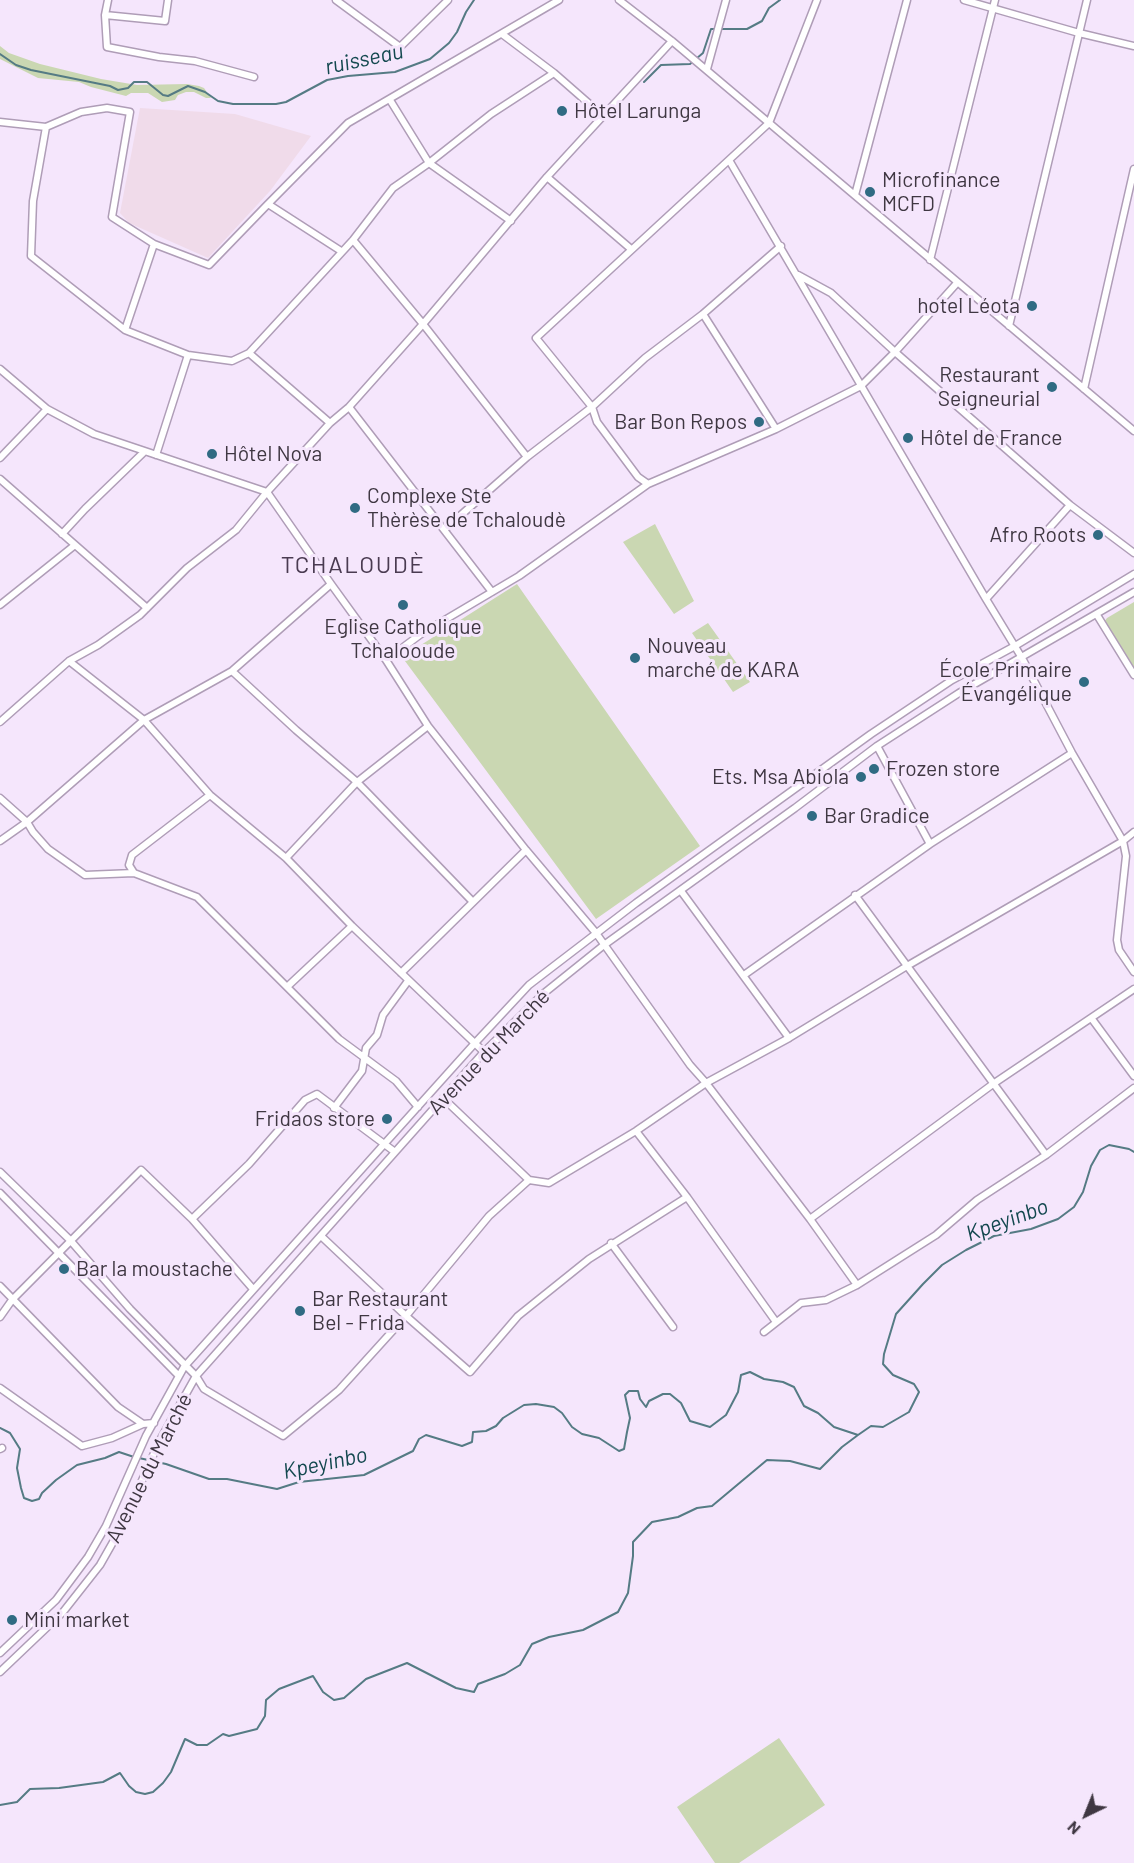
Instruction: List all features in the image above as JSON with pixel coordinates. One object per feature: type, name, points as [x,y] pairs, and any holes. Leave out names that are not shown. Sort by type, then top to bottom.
[{"type":"street","points":[[108,0],[105,15],[107,47],[195,61],[254,77]]},
{"type":"street","points":[[105,15],[165,21],[168,0]]},
{"type":"street","points":[[336,0],[400,47],[448,0]]},
{"type":"street","points":[[0,122],[46,127],[81,112],[107,108],[130,112],[112,217],[154,244],[209,265],[348,123],[559,0]]},
{"type":"street","points":[[619,0],[707,69],[1134,431]]},
{"type":"street","points":[[707,69],[726,0]]},
{"type":"street","points":[[648,484],[638,477],[597,423],[592,407],[536,338],[769,123],[817,0]]},
{"type":"street","points":[[855,195],[907,0]]},
{"type":"street","points":[[964,0],[994,3],[1079,33],[1134,46]]},
{"type":"street","points":[[1009,326],[1088,0]]},
{"type":"street","points":[[930,260],[994,3]]},
{"type":"street","points":[[502,34],[554,73],[602,115]]},
{"type":"street","points":[[1,718],[69,661],[99,645],[147,608],[187,568],[236,530],[267,492],[330,423],[349,407],[423,324],[602,115],[672,41]]},
{"type":"street","points":[[46,127],[33,201],[31,256],[125,330],[188,355],[232,361],[249,353],[353,240],[393,188],[491,114],[554,73]]},
{"type":"street","points":[[390,100],[429,163],[511,221]]},
{"type":"street","points":[[729,160],[1022,658],[1072,753],[1123,841],[1126,856],[1118,940],[1119,950],[1134,972]]},
{"type":"street","points":[[1084,389],[1134,169]]},
{"type":"street","points":[[547,177],[631,249]]},
{"type":"street","points":[[268,204],[341,251]]},
{"type":"street","points":[[353,240],[423,324],[527,457]]},
{"type":"street","points":[[125,330],[154,244]]},
{"type":"street","points":[[445,529],[527,457],[592,407],[645,358],[703,314],[781,246]]},
{"type":"street","points":[[798,274],[831,293],[1070,505],[1134,552]]},
{"type":"street","points":[[386,660],[421,634],[519,576],[648,484],[776,429],[861,386],[957,283]]},
{"type":"street","points":[[703,314],[776,429]]},
{"type":"street","points":[[249,353],[330,423]]},
{"type":"street","points":[[156,455],[188,355]]},
{"type":"street","points":[[0,369],[47,409],[94,434],[267,492],[386,660],[428,726],[526,850],[596,933],[690,1065],[810,1219],[857,1285]]},
{"type":"street","points":[[349,407],[492,592]]},
{"type":"street","points":[[0,458],[47,409]]},
{"type":"street","points":[[62,534],[144,452]]},
{"type":"street","points":[[0,479],[147,608]]},
{"type":"street","points":[[986,599],[1070,505]]},
{"type":"street","points":[[0,605],[75,545]]},
{"type":"street","name":"Avenue du Marché","points":[[0,1653],[56,1600],[88,1557],[106,1526],[146,1437],[184,1366],[475,1043],[530,986],[596,933],[824,767],[952,681],[1134,574]]},
{"type":"street","points":[[0,841],[27,822],[144,720],[232,671],[330,584]]},
{"type":"street","name":"Avenue du Marché","points":[[0,1672],[63,1612],[100,1565],[121,1528],[159,1442],[196,1377],[484,1052],[543,994],[604,945],[877,746],[959,693],[1134,592]]},
{"type":"street","points":[[0,595],[6,600]]},
{"type":"street","points":[[1097,615],[1134,675]]},
{"type":"street","points":[[69,661],[144,720],[210,795],[286,858],[408,981],[484,1052]]},
{"type":"street","points":[[232,671],[357,782],[473,902]]},
{"type":"street","points":[[952,681],[959,693]]},
{"type":"street","points":[[286,858],[357,782],[428,726]]},
{"type":"street","points":[[877,746],[930,844]]},
{"type":"street","points":[[744,975],[930,844],[1072,753]]},
{"type":"street","points":[[824,767],[832,780]]},
{"type":"street","points":[[134,873],[129,865],[132,855],[210,795]]},
{"type":"street","points":[[0,798],[27,822],[48,849],[85,874],[134,873],[196,897],[339,1039],[396,1081],[418,1107]]},
{"type":"street","points":[[443,1098],[529,1180],[549,1183],[636,1131],[706,1083],[789,1038],[907,966],[1123,841],[1134,832]]},
{"type":"street","points":[[400,973],[526,850]]},
{"type":"street","points":[[681,891],[789,1038]]},
{"type":"street","points":[[855,895],[1046,1155]]},
{"type":"street","points":[[288,986],[352,926]]},
{"type":"street","points":[[334,1108],[362,1071],[366,1048],[377,1035],[383,1015],[408,981]]},
{"type":"street","points":[[810,1219],[993,1084],[1134,989]]},
{"type":"street","points":[[1092,1019],[1134,1076]]},
{"type":"street","points":[[764,1332],[801,1304],[826,1300],[857,1285],[936,1235],[976,1200],[1046,1155],[1134,1088]]},
{"type":"street","points":[[192,1219],[249,1164],[306,1100],[317,1094],[395,1152]]},
{"type":"street","points":[[636,1131],[687,1197],[776,1322]]},
{"type":"street","points":[[0,1317],[12,1300],[141,1170],[192,1219],[253,1289]]},
{"type":"street","points":[[0,1172],[70,1240],[130,1309],[196,1377],[204,1389],[283,1436],[339,1390],[406,1316],[489,1216],[529,1180]]},
{"type":"street","points":[[0,1193],[179,1376]]},
{"type":"street","points":[[321,1236],[470,1372],[518,1316],[611,1244],[687,1197]]},
{"type":"street","points":[[611,1244],[673,1327]]},
{"type":"street","points":[[0,1286],[118,1407],[143,1424]]},
{"type":"street","points":[[0,1388],[82,1446],[112,1438],[143,1424],[154,1423]]},
{"type":"shaded area","points":[[140,108],[235,114],[311,136],[270,191],[208,258],[129,223],[120,213]]},
{"type":"green space","points":[[0,46],[9,53],[40,64],[101,79],[137,85],[187,84],[199,86],[204,88],[211,98],[194,92],[186,92],[178,95],[175,100],[162,102],[148,93],[131,93],[126,96],[79,82],[38,78],[0,59]]},
{"type":"green space","points":[[655,524],[694,601],[674,614],[623,542]]},
{"type":"green space","points":[[517,584],[700,846],[596,919],[402,657]]},
{"type":"green space","points":[[1134,602],[1134,672],[1104,622]]},
{"type":"green space","points":[[708,623],[750,682],[733,692],[692,633]]},
{"type":"green space","points":[[779,1738],[825,1805],[739,1863],[715,1863],[677,1807]]},
{"type":"waterway","name":"ruisseau","points":[[0,54],[16,65],[31,70],[110,86],[118,90],[128,88],[134,82],[147,82],[163,95],[168,96],[188,86],[205,92],[218,101],[233,104],[276,104],[286,102],[327,80],[395,72],[430,59],[449,43],[474,0]]},
{"type":"waterway","name":"ruisseau","points":[[644,82],[661,65],[690,64],[703,53],[711,29],[747,29],[762,21],[769,8],[780,0]]},
{"type":"waterway","name":"Kpeyinbo","points":[[139,1458],[166,1464],[209,1479],[227,1479],[277,1489],[299,1482],[364,1475],[413,1451],[419,1439],[426,1435],[462,1446],[472,1442],[473,1432],[486,1431],[524,1405],[536,1404],[554,1407],[562,1413],[572,1427],[582,1434],[599,1438],[619,1451],[624,1449],[630,1418],[625,1395],[629,1391],[638,1391],[646,1407],[649,1401],[663,1394],[670,1394],[681,1403],[690,1421],[710,1427],[726,1415],[738,1392],[741,1375],[750,1372],[764,1379],[783,1382],[794,1387],[804,1406],[818,1413],[834,1427],[858,1435],[871,1426],[883,1427],[909,1412],[919,1392],[914,1384],[893,1375],[883,1364],[896,1314],[923,1284],[942,1265],[966,1250],[994,1236],[1031,1229],[1058,1219],[1074,1207],[1083,1192],[1091,1166],[1100,1150],[1109,1145],[1134,1152]]},
{"type":"waterway","points":[[0,1428],[10,1433],[20,1449],[17,1468],[21,1488],[24,1498],[32,1501],[39,1499],[56,1480],[77,1465],[119,1452],[134,1457]]},
{"type":"waterway","points":[[0,1805],[17,1802],[30,1789],[103,1782],[120,1773],[136,1792],[145,1794],[153,1792],[171,1772],[185,1739],[197,1745],[207,1745],[223,1734],[229,1736],[257,1729],[265,1716],[266,1700],[279,1689],[313,1676],[323,1692],[334,1700],[344,1698],[366,1679],[407,1663],[456,1688],[474,1692],[478,1684],[505,1674],[520,1665],[532,1644],[549,1637],[583,1630],[618,1612],[628,1593],[633,1542],[652,1522],[678,1517],[697,1508],[712,1506],[767,1460],[790,1461],[820,1469],[858,1435]]},
{"type":"place","name":"Hôtel Larunga","points":[[562,111]]},
{"type":"place","name":"Microfinance MCFD","points":[[870,192]]},
{"type":"place","name":"hotel Léota","points":[[1032,306]]},
{"type":"place","name":"Restaurant Seigneurial","points":[[1052,387]]},
{"type":"place","name":"Bar Bon Repos","points":[[759,422]]},
{"type":"place","name":"Hôtel de France","points":[[908,438]]},
{"type":"place","name":"Hôtel Nova","points":[[212,454]]},
{"type":"place","name":"Complexe Ste Thèrèse de Tchaloudè","points":[[355,508]]},
{"type":"place","name":"Afro Roots","points":[[1098,535]]},
{"type":"place","name":"Eglise Catholique Tchalooude","points":[[403,605]]},
{"type":"place","name":"Nouveau marché de KARA","points":[[635,658]]},
{"type":"place","name":"École Primaire Évangélique","points":[[1084,682]]},
{"type":"place","name":"Frozen store","points":[[874,769]]},
{"type":"place","name":"Ets. Msa Abiola","points":[[861,777]]},
{"type":"place","name":"Bar Gradice","points":[[812,816]]},
{"type":"place","name":"Fridaos store","points":[[387,1119]]},
{"type":"place","name":"Bar la moustache","points":[[64,1269]]},
{"type":"place","name":"Bar Restaurant Bel - Frida","points":[[300,1311]]},
{"type":"place","name":"Mini market","points":[[12,1620]]},
{"type":"district","name":"TCHALOUDÈ","points":[[353,565]]}]
